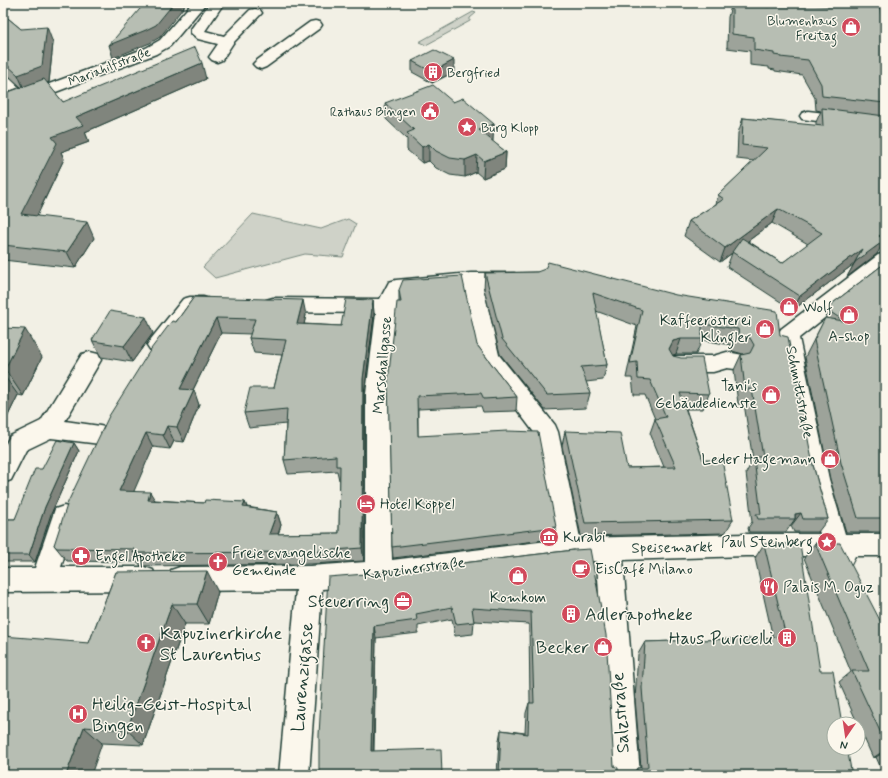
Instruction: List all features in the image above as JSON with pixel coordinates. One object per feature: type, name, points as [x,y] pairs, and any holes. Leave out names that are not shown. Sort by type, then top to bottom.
[{"type":"street","name":"Mariahilfstraße","points":[[3,107],[165,43],[199,3]]},
{"type":"street","points":[[217,3],[198,29],[198,33],[204,36],[227,41]]},
{"type":"street","points":[[882,8],[885,33]]},
{"type":"street","points":[[217,57],[227,41],[255,13]]},
{"type":"street","points":[[261,64],[315,25]]},
{"type":"street","points":[[3,80],[22,100]]},
{"type":"street","points":[[808,116],[885,125]]},
{"type":"street","name":"Schmittstraße","points":[[854,578],[836,544],[784,366],[788,335],[885,260]]},
{"type":"street","points":[[387,306],[396,287],[471,280],[535,279]]},
{"type":"street","points":[[471,280],[489,358],[548,432],[570,550]]},
{"type":"street","points":[[144,364],[190,304],[221,304]]},
{"type":"street","name":"Marschallgasse","points":[[253,304],[387,306],[377,394],[379,573]]},
{"type":"street","points":[[49,428],[90,360]]},
{"type":"street","points":[[676,364],[713,364],[726,360],[734,361]]},
{"type":"street","points":[[3,473],[18,443],[49,428],[106,426],[90,457]]},
{"type":"street","points":[[44,579],[64,515],[74,494]]},
{"type":"street","name":"Speisemarkt","points":[[616,651],[609,549],[836,544],[885,545]]},
{"type":"street","name":"Kapuzinerstraße","points":[[3,580],[310,578],[379,573],[570,550],[609,549]]},
{"type":"street","name":"Laurenzigasse","points":[[294,775],[310,578]]},
{"type":"street","name":"Salzstraße","points":[[616,651],[625,775]]},
{"type":"shaded area","points":[[473,12],[476,13],[470,18],[470,21],[426,45],[419,42]]},
{"type":"shaded area","points":[[253,214],[321,229],[348,219],[356,224],[343,257],[305,254],[215,278],[203,267]]},
{"type":"building","points":[[145,3],[174,3],[156,25],[109,45]]},
{"type":"building","points":[[732,3],[769,7],[769,3],[799,3],[830,6],[829,3],[879,3],[883,23],[885,25],[885,103],[822,96],[821,84],[808,60],[780,57],[774,55],[774,53],[754,50],[754,37],[732,34]]},
{"type":"building","points":[[3,14],[21,29],[47,27],[42,66],[18,75],[3,61]]},
{"type":"building","points":[[195,47],[202,63],[76,117],[83,125],[52,137],[57,143],[21,214],[87,222],[67,252],[3,245],[3,94],[44,79],[63,102]]},
{"type":"building","points":[[434,50],[454,60],[432,72],[412,61]]},
{"type":"building","points":[[433,85],[453,102],[463,98],[494,124],[479,130],[506,152],[484,161],[477,155],[465,160],[450,158],[436,151],[429,144],[422,147],[407,133],[414,130],[385,103]]},
{"type":"building","points":[[822,108],[885,116],[885,226],[882,234],[879,236],[885,240],[855,262],[862,249],[800,296],[732,252],[742,238],[782,263],[822,233],[778,209],[725,248],[689,221],[724,199],[718,195],[767,148],[742,145],[743,118],[823,126]]},
{"type":"building","points":[[548,262],[676,295],[777,311],[780,335],[788,337],[813,465],[828,519],[803,519],[801,513],[795,514],[795,519],[758,519],[756,514],[761,514],[754,459],[756,459],[755,457],[763,457],[752,389],[745,389],[741,355],[750,353],[754,345],[750,338],[739,336],[738,329],[702,324],[702,339],[681,339],[673,341],[669,349],[673,356],[681,358],[702,358],[709,394],[680,393],[703,460],[722,460],[733,520],[585,523],[565,431],[620,433],[627,468],[676,467],[655,419],[666,417],[650,380],[638,379],[637,362],[630,363],[642,310],[593,293],[607,365],[581,367],[590,393],[547,395],[502,339],[485,273],[537,272],[545,269]]},
{"type":"building","points":[[885,263],[885,429],[881,430],[885,442],[885,518],[858,518],[841,463],[814,340],[825,318],[844,321],[829,311],[833,303]]},
{"type":"building","points":[[462,276],[477,345],[517,397],[484,399],[481,393],[417,396],[418,436],[507,431],[538,432],[556,527],[392,547],[388,381],[397,302],[401,302],[399,290],[403,280]]},
{"type":"building","points":[[194,297],[303,300],[297,324],[341,326],[346,299],[373,300],[363,379],[362,548],[306,552],[133,553],[134,549],[57,548],[54,545],[68,502],[109,416],[151,349],[172,321],[176,322]],"holes":[[[216,318],[255,319],[249,338],[286,340],[274,388],[250,388],[244,413],[287,409],[284,460],[336,456],[336,466],[340,466],[339,533],[269,534],[277,512],[243,507],[245,502],[205,500],[204,503],[148,500],[150,492],[119,491],[146,433],[163,435],[167,426],[177,427],[194,390],[180,389]]]},
{"type":"building","points":[[110,311],[146,317],[124,346],[92,340]]},
{"type":"building","points":[[3,328],[25,329],[5,369],[3,368]]},
{"type":"building","points":[[57,440],[74,443],[45,507],[29,555],[3,555],[3,519],[15,519],[35,469],[42,469]]},
{"type":"building","points":[[815,543],[840,543],[885,630],[885,742],[852,671],[869,671]]},
{"type":"building","points":[[764,544],[800,544],[820,671],[833,671],[841,716],[826,716],[826,756],[848,756],[852,775],[499,775],[501,730],[528,734],[529,703],[534,703],[531,612],[472,608],[474,622],[456,624],[452,607],[416,614],[417,620],[374,626],[371,751],[441,749],[442,775],[319,775],[319,735],[328,577],[377,573],[590,549],[606,635],[614,766],[618,768],[618,771],[637,771],[637,768],[647,768],[648,766],[642,688],[645,642],[786,637]]},
{"type":"building","points":[[207,571],[197,604],[172,604],[127,730],[84,727],[66,775],[3,775],[3,636],[89,643],[116,572]]},
{"type":"place","name":"Blumenhaus Freitag","points":[[851,27]]},
{"type":"place","name":"Bergfried","points":[[433,72]]},
{"type":"place","name":"Rathaus Bingen","points":[[430,111]]},
{"type":"place","name":"Burg Klopp","points":[[467,127]]},
{"type":"place","name":"Wolf","points":[[789,307]]},
{"type":"place","name":"A-shop","points":[[849,315]]},
{"type":"place","name":"Kaffeerösterei Klingler","points":[[765,329]]},
{"type":"place","name":"Tani's Gebäudedienste","points":[[771,395]]},
{"type":"place","name":"Leder Hagemann","points":[[830,459]]},
{"type":"place","name":"Hotel Köppel","points":[[366,504]]},
{"type":"place","name":"Kurabi","points":[[549,537]]},
{"type":"place","name":"Paul Steinberg","points":[[827,542]]},
{"type":"place","name":"Engel Apotheke","points":[[81,556]]},
{"type":"place","name":"Freie evangelische Gemeinde","points":[[218,562]]},
{"type":"place","name":"EisCafé Milano","points":[[581,569]]},
{"type":"place","name":"Komkom","points":[[518,576]]},
{"type":"place","name":"Palais M. Oguz","points":[[769,587]]},
{"type":"place","name":"Steuerring","points":[[403,601]]},
{"type":"place","name":"Adlerapotheke","points":[[571,614]]},
{"type":"place","name":"Haus Puricelli","points":[[787,638]]},
{"type":"place","name":"Kapuzinerkirche St Laurentius","points":[[146,643]]},
{"type":"place","name":"Becker","points":[[603,647]]},
{"type":"place","name":"Heilig-Geist-Hospital Bingen","points":[[78,714]]}]
